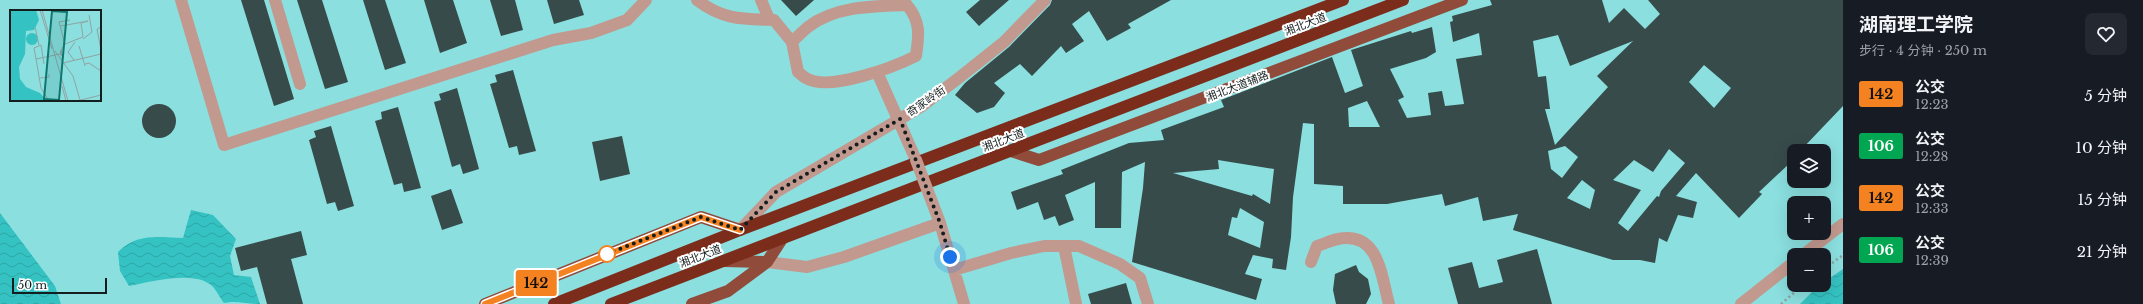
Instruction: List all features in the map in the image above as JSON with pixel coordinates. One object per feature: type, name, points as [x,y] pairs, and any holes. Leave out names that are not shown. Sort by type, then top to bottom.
[{"type":"highway","name":"湘北大道","points":[[554,304],[740,230],[1343,0]]},
{"type":"highway","name":"湘北大道","points":[[611,304],[1403,0]]},
{"type":"main road","name":"湘北大道辅路","points":[[1011,151],[1039,160],[1462,0]]},
{"type":"main road","points":[[485,304],[701,217],[740,230]]},
{"type":"main road","points":[[692,304],[728,291],[768,262],[782,239]]},
{"type":"main road","points":[[724,261],[768,262]]},
{"type":"street","points":[[181,0],[224,145],[553,40],[591,34],[627,20],[646,0]]},
{"type":"street","points":[[275,0],[300,84]]},
{"type":"street","points":[[697,0],[711,10],[736,19],[774,20],[792,42],[798,72],[809,80],[826,83],[877,72],[916,56],[919,36],[916,15],[907,5],[864,7],[828,17],[808,27],[792,42]]},
{"type":"street","points":[[761,0],[769,19]]},
{"type":"street","name":"奇家岭街","points":[[740,230],[776,192],[922,106],[1004,42],[1045,0]]},
{"type":"street","points":[[877,72],[900,119],[940,223],[964,304]]},
{"type":"street","points":[[768,262],[807,267],[844,257],[940,223]]},
{"type":"street","points":[[1812,248],[1843,224]]},
{"type":"street","points":[[1311,262],[1317,246],[1338,239],[1360,240],[1374,253],[1389,304]]},
{"type":"street","points":[[954,270],[1011,253],[1044,246],[1079,246],[1120,264],[1140,278],[1148,304]]},
{"type":"street","points":[[1064,246],[1076,304]]},
{"type":"street","points":[[1741,304],[1787,268]]},
{"type":"path","points":[[1831,264],[1843,256]]},
{"type":"path","points":[[1780,304],[1795,292]]},
{"type":"shaded area","points":[[0,0],[1843,0],[1843,304],[0,304]]},
{"type":"water","points":[[191,210],[213,215],[236,239],[230,256],[234,275],[251,277],[260,304],[237,302],[224,303],[211,285],[193,278],[171,278],[129,286],[120,271],[118,252],[125,246],[140,239],[157,237],[183,238]]},
{"type":"water","points":[[0,213],[55,286],[61,304],[0,304]]},
{"type":"water","points":[[1843,269],[1843,304],[1800,304],[1812,292],[1831,292],[1831,277]]},
{"type":"building","points":[[241,0],[264,0],[294,99],[274,106]]},
{"type":"building","points":[[297,0],[322,0],[348,82],[325,89]]},
{"type":"building","points":[[363,0],[385,0],[406,63],[385,70]]},
{"type":"building","points":[[424,0],[453,0],[467,43],[440,53]]},
{"type":"building","points":[[490,0],[515,0],[523,30],[501,36]]},
{"type":"building","points":[[547,0],[579,0],[584,15],[554,24]]},
{"type":"building","points":[[781,0],[814,0],[796,16]]},
{"type":"building","points":[[980,0],[1009,0],[979,26],[966,12]]},
{"type":"building","points":[[1052,0],[1171,0],[1128,24],[1131,28],[1107,41],[1089,11],[1072,24],[1084,41],[1066,53],[1061,46],[1032,76],[1020,64],[994,83],[1005,93],[994,107],[977,113],[955,95],[965,83],[1009,47],[1050,5]]},
{"type":"building","points":[[1490,0],[1602,0],[1609,23],[1624,8],[1645,29],[1660,14],[1648,0],[1843,0],[1843,106],[1807,144],[1787,144],[1787,166],[1759,192],[1762,194],[1739,218],[1696,173],[1676,196],[1697,202],[1693,218],[1678,215],[1667,242],[1659,238],[1655,263],[1640,260],[1613,260],[1513,230],[1518,214],[1483,221],[1478,197],[1445,206],[1442,194],[1387,204],[1343,204],[1343,186],[1314,184],[1314,124],[1303,123],[1293,197],[1291,237],[1286,270],[1272,268],[1273,259],[1253,255],[1245,274],[1262,279],[1256,300],[1132,262],[1143,188],[1145,162],[1122,172],[1121,228],[1095,228],[1095,182],[1065,195],[1074,220],[1059,226],[1055,216],[1044,220],[1038,202],[1017,210],[1011,192],[1063,174],[1061,170],[1129,143],[1164,140],[1161,130],[1224,107],[1221,100],[1332,57],[1345,93],[1363,86],[1351,50],[1411,31],[1412,33],[1432,27],[1436,52],[1426,58],[1390,69],[1404,97],[1398,100],[1407,118],[1431,115],[1428,93],[1442,91],[1445,106],[1464,104],[1456,59],[1482,55],[1479,33],[1453,42],[1450,22],[1453,21],[1452,16],[1492,5]],"holes":[[[1558,35],[1570,66],[1633,41],[1597,76],[1608,87],[1555,145],[1545,109],[1550,109],[1546,76],[1538,77],[1533,41]],[[1704,65],[1731,88],[1714,108],[1689,82]],[[1367,101],[1380,127],[1349,127],[1348,108]],[[1565,146],[1578,157],[1562,178],[1551,169],[1548,151]],[[1669,149],[1685,163],[1661,191],[1659,197],[1657,196],[1628,231],[1618,223],[1641,190],[1613,180],[1634,160],[1653,172]],[[1218,160],[1274,169],[1270,204],[1253,194],[1252,196],[1173,173],[1219,169]],[[1582,180],[1595,190],[1590,209],[1567,198]],[[1240,208],[1264,222],[1260,248],[1228,235],[1232,217],[1237,218]]]},
{"type":"building","points":[[513,70],[536,151],[519,155],[517,146],[509,148],[490,84],[497,82],[495,75]]},
{"type":"building","points":[[457,88],[479,169],[463,174],[460,164],[452,167],[434,102],[441,100],[439,94]]},
{"type":"building","points":[[159,104],[171,109],[176,121],[171,133],[159,138],[147,133],[142,121],[147,109]]},
{"type":"building","points":[[398,107],[421,188],[404,192],[402,183],[394,185],[375,121],[382,119],[381,112]]},
{"type":"building","points":[[331,126],[354,206],[338,211],[335,202],[327,204],[309,140],[316,137],[314,131]]},
{"type":"building","points":[[622,136],[630,174],[600,181],[592,142]]},
{"type":"building","points":[[451,189],[463,223],[442,230],[431,196]]},
{"type":"building","points":[[301,231],[307,255],[291,259],[303,304],[267,304],[257,267],[241,271],[235,248]]},
{"type":"building","points":[[1537,249],[1552,304],[1458,304],[1448,268],[1472,262],[1479,288],[1503,282],[1497,260]]},
{"type":"building","points":[[1356,265],[1359,272],[1368,279],[1371,294],[1366,304],[1336,304],[1333,290],[1335,274]]},
{"type":"building","points":[[1126,283],[1132,304],[1091,304],[1088,294]]},
{"type":"bus line","name":"142","points":[[485,304],[701,217],[740,230]]},
{"type":"route","points":[[607,254],[701,217],[740,230],[776,192],[900,119],[940,223],[950,257]]}]
